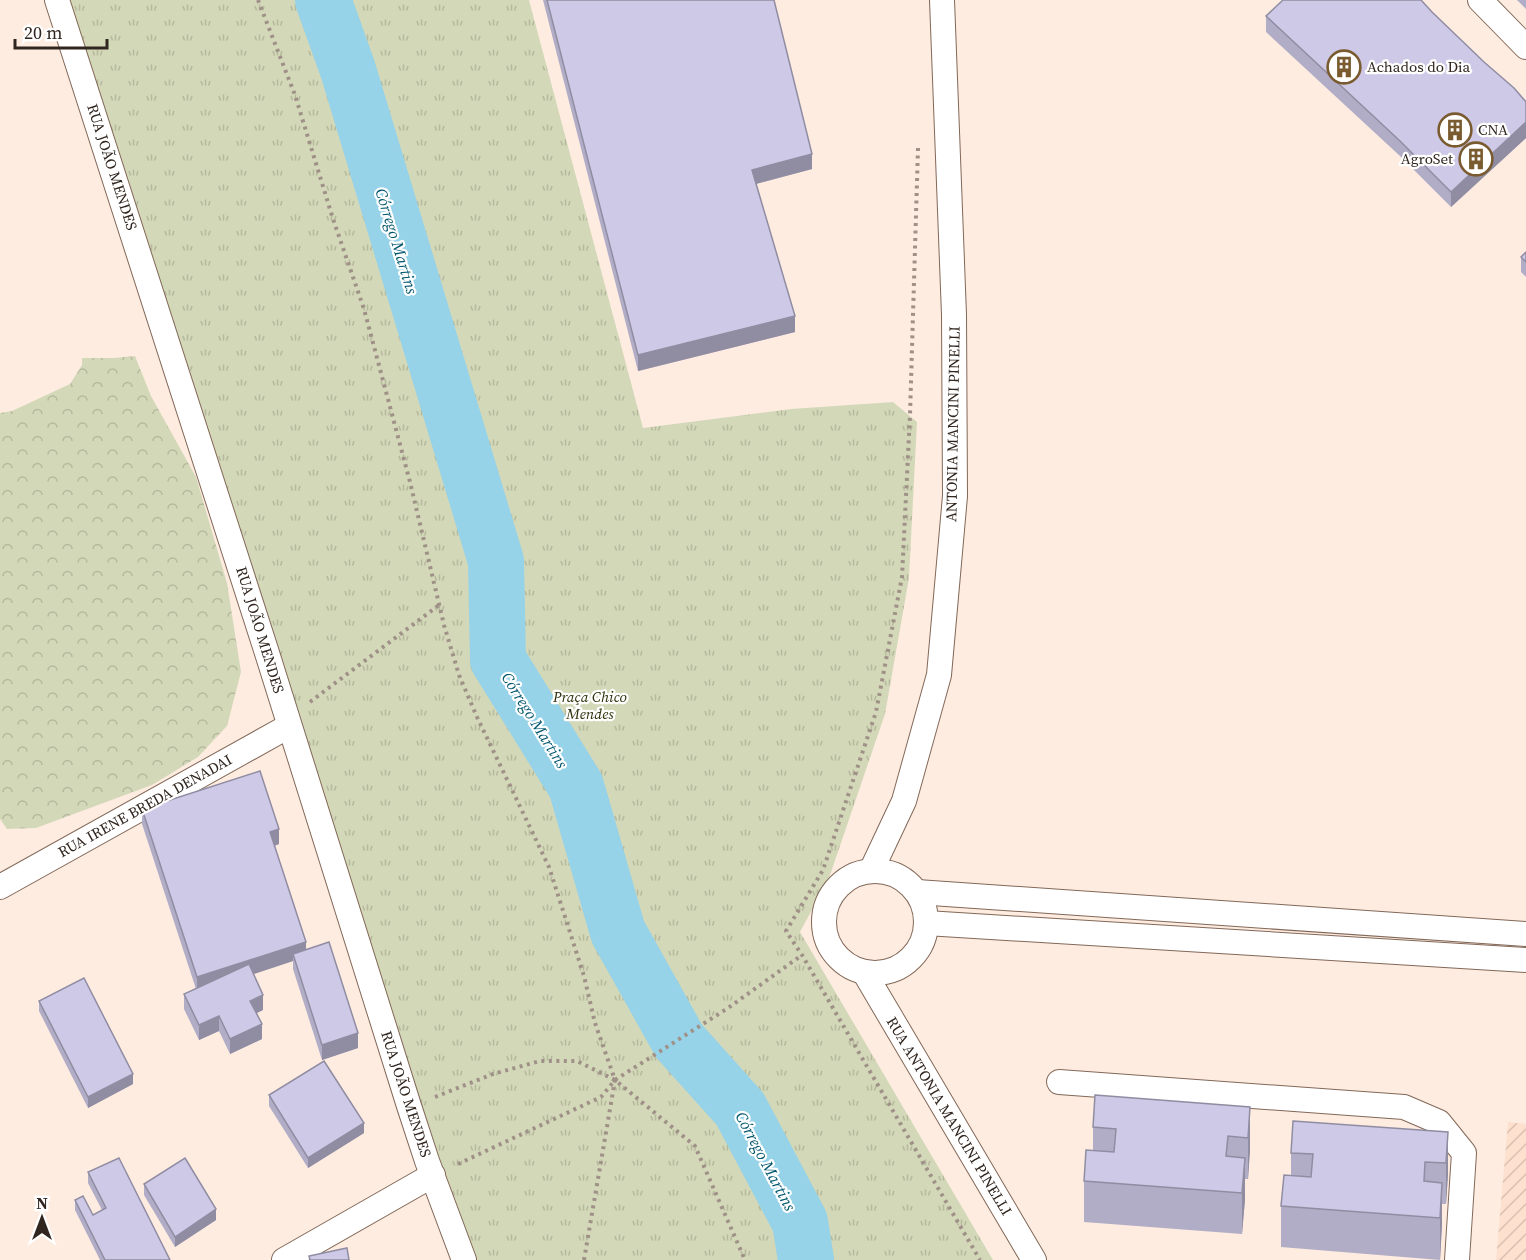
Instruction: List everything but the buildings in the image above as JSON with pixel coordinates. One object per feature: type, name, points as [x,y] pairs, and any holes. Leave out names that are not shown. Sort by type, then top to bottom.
[{"type":"street","name":"RUA JOÃO MENDES","points":[[57,0],[409,1106],[464,1260]]},
{"type":"street","name":"ANTONIA MANCINI PINELLI","points":[[871,871],[904,801],[939,675],[955,496],[954,315],[942,0]]},
{"type":"street","points":[[1480,0],[1526,47]]},
{"type":"street","name":"RUA IRENE BREDA DENADAI","points":[[0,887],[289,726]]},
{"type":"street","points":[[871,871],[888,872],[905,880],[917,892],[924,907],[926,923],[924,939],[916,953],[904,964],[889,971],[873,973],[857,971],[843,963],[831,950],[823,916],[828,899],[839,885],[853,875],[871,871]]},
{"type":"street","points":[[917,892],[1526,934]]},
{"type":"street","points":[[926,923],[1526,960]]},
{"type":"street","name":"RUA ANTONIA MANCINI PINELLI","points":[[864,972],[1034,1260]]},
{"type":"street","points":[[1059,1082],[1404,1107],[1439,1122],[1464,1153],[1457,1260]]},
{"type":"street","points":[[284,1260],[433,1174]]},
{"type":"path","points":[[258,0],[295,94],[333,219],[364,309],[410,482],[444,625],[459,675],[549,867],[584,976],[595,1023],[615,1080],[584,1260]]},
{"type":"path","points":[[918,146],[910,415],[902,577],[876,712],[823,870],[786,931],[980,1260]]},
{"type":"path","points":[[433,1174],[601,1097],[615,1080],[728,1008],[802,955]]},
{"type":"path","points":[[409,1106],[493,1074],[540,1060],[577,1060],[615,1080],[695,1146],[745,1260]]},
{"type":"shaded area","points":[[1508,1122],[1526,1124],[1526,1260],[1496,1260]]},
{"type":"green space","name":"Praça Chico Mendes","points":[[65,0],[529,0],[643,428],[791,409],[893,402],[917,422],[909,578],[885,714],[829,878],[800,932],[993,1260],[472,1260],[434,1155]]},
{"type":"green space","points":[[135,356],[151,396],[196,477],[227,583],[241,672],[227,726],[198,757],[152,785],[36,828],[7,829],[0,819],[0,413],[12,411],[70,384],[82,365],[82,358]]},
{"type":"waterway","name":"Córrego Martins","points":[[323,0],[348,70],[496,561],[498,660],[576,786],[618,932],[679,1041],[740,1109],[800,1222],[806,1260]]},
{"type":"place","name":"Achados do Dia","points":[[1344,67]]},
{"type":"place","name":"CNA","points":[[1455,130]]},
{"type":"place","name":"AgroSet","points":[[1476,159]]}]
